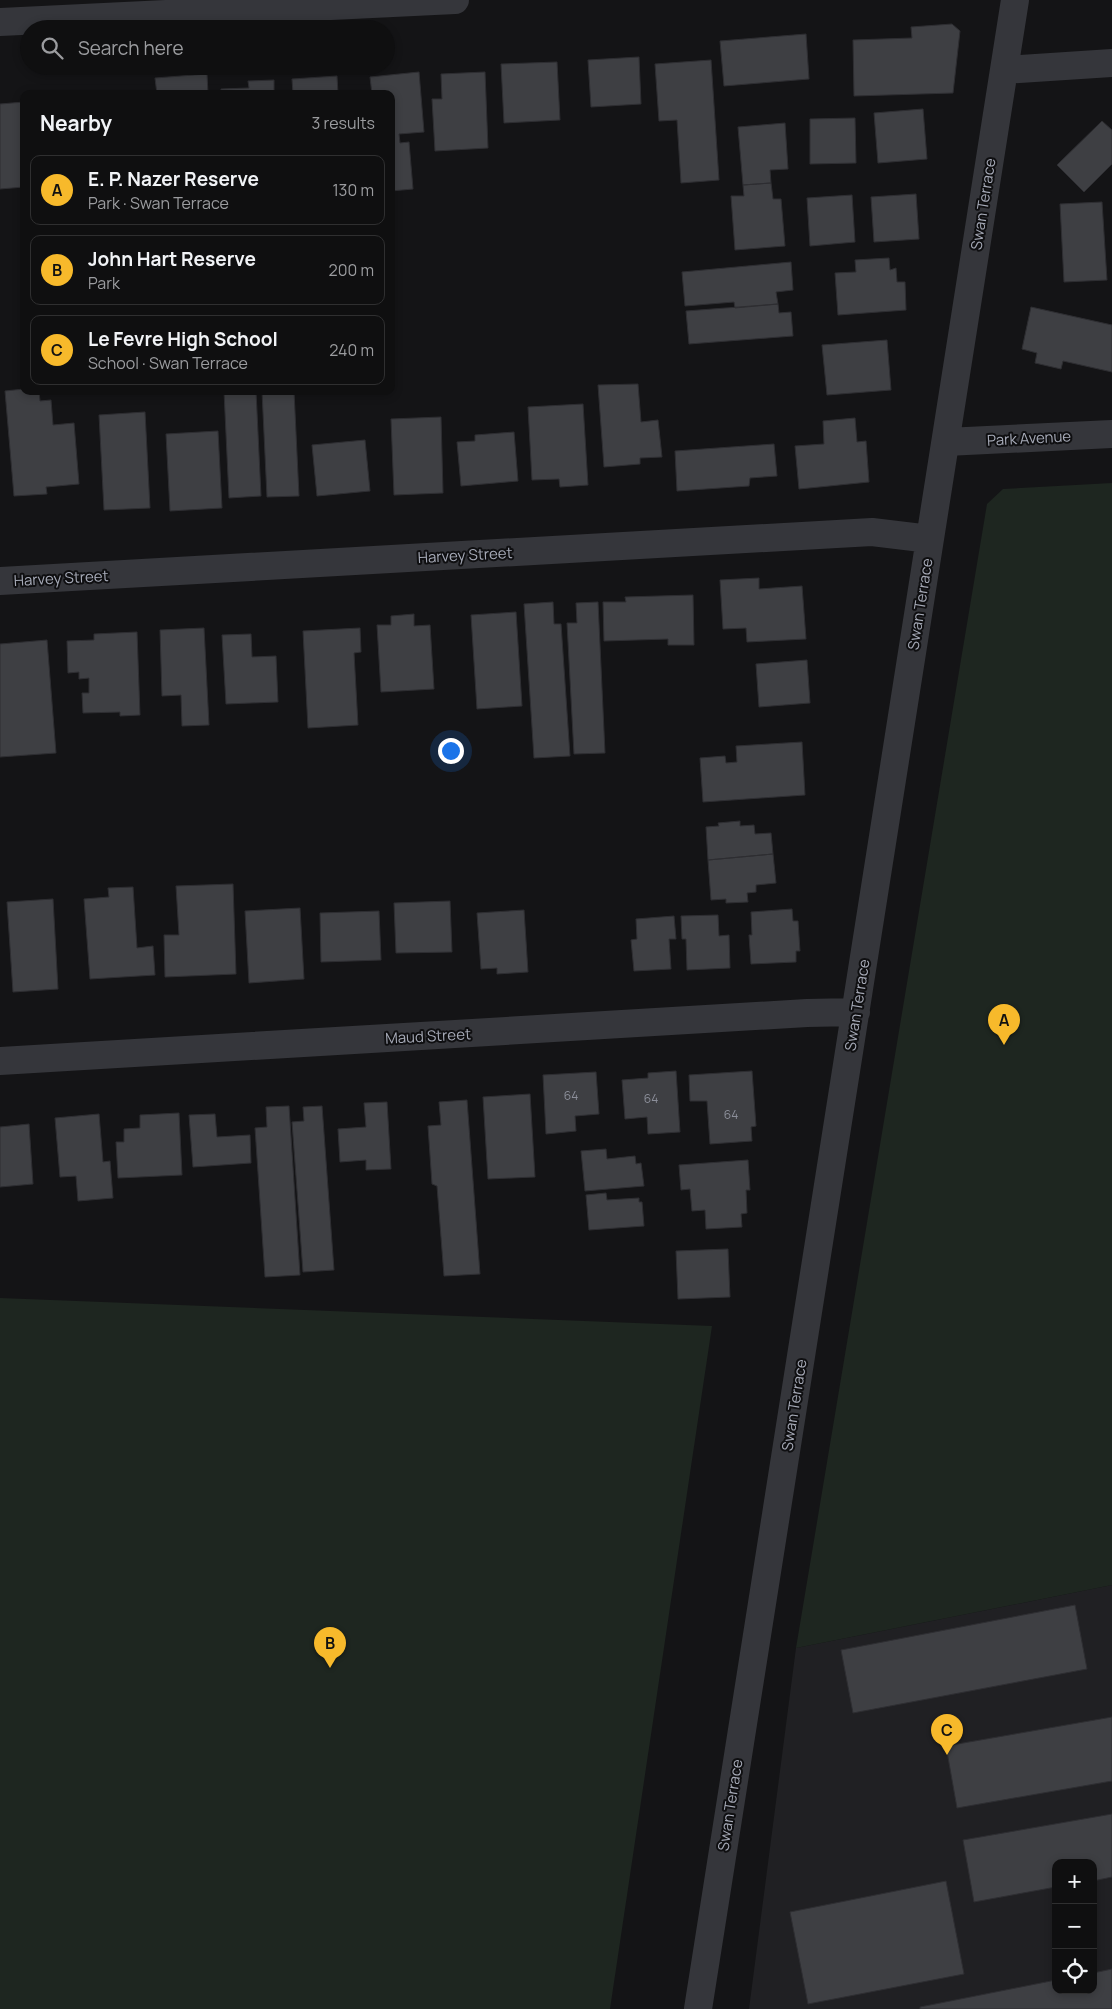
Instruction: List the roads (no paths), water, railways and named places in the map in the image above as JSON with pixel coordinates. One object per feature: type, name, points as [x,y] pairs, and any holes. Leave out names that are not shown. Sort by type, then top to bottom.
[{"type":"street","points":[[41,20],[455,0]]},
{"type":"street","name":"Swan Terrace","points":[[698,2009],[1015,0]]},
{"type":"street","points":[[0,22],[20,21]]},
{"type":"street","points":[[1004,70],[1112,63]]},
{"type":"street","name":"Park Avenue","points":[[946,442],[1112,434]]},
{"type":"street","name":"Harvey Street","points":[[0,581],[872,532],[930,538]]},
{"type":"street","name":"Maud Street","points":[[0,1061],[807,1013],[856,1012]]},
{"type":"place","name":"E. P. Nazer Reserve","points":[[1004,1045]]},
{"type":"place","name":"John Hart Reserve","points":[[330,1668]]},
{"type":"place","name":"Le Fevre High School","points":[[947,1755]]}]
